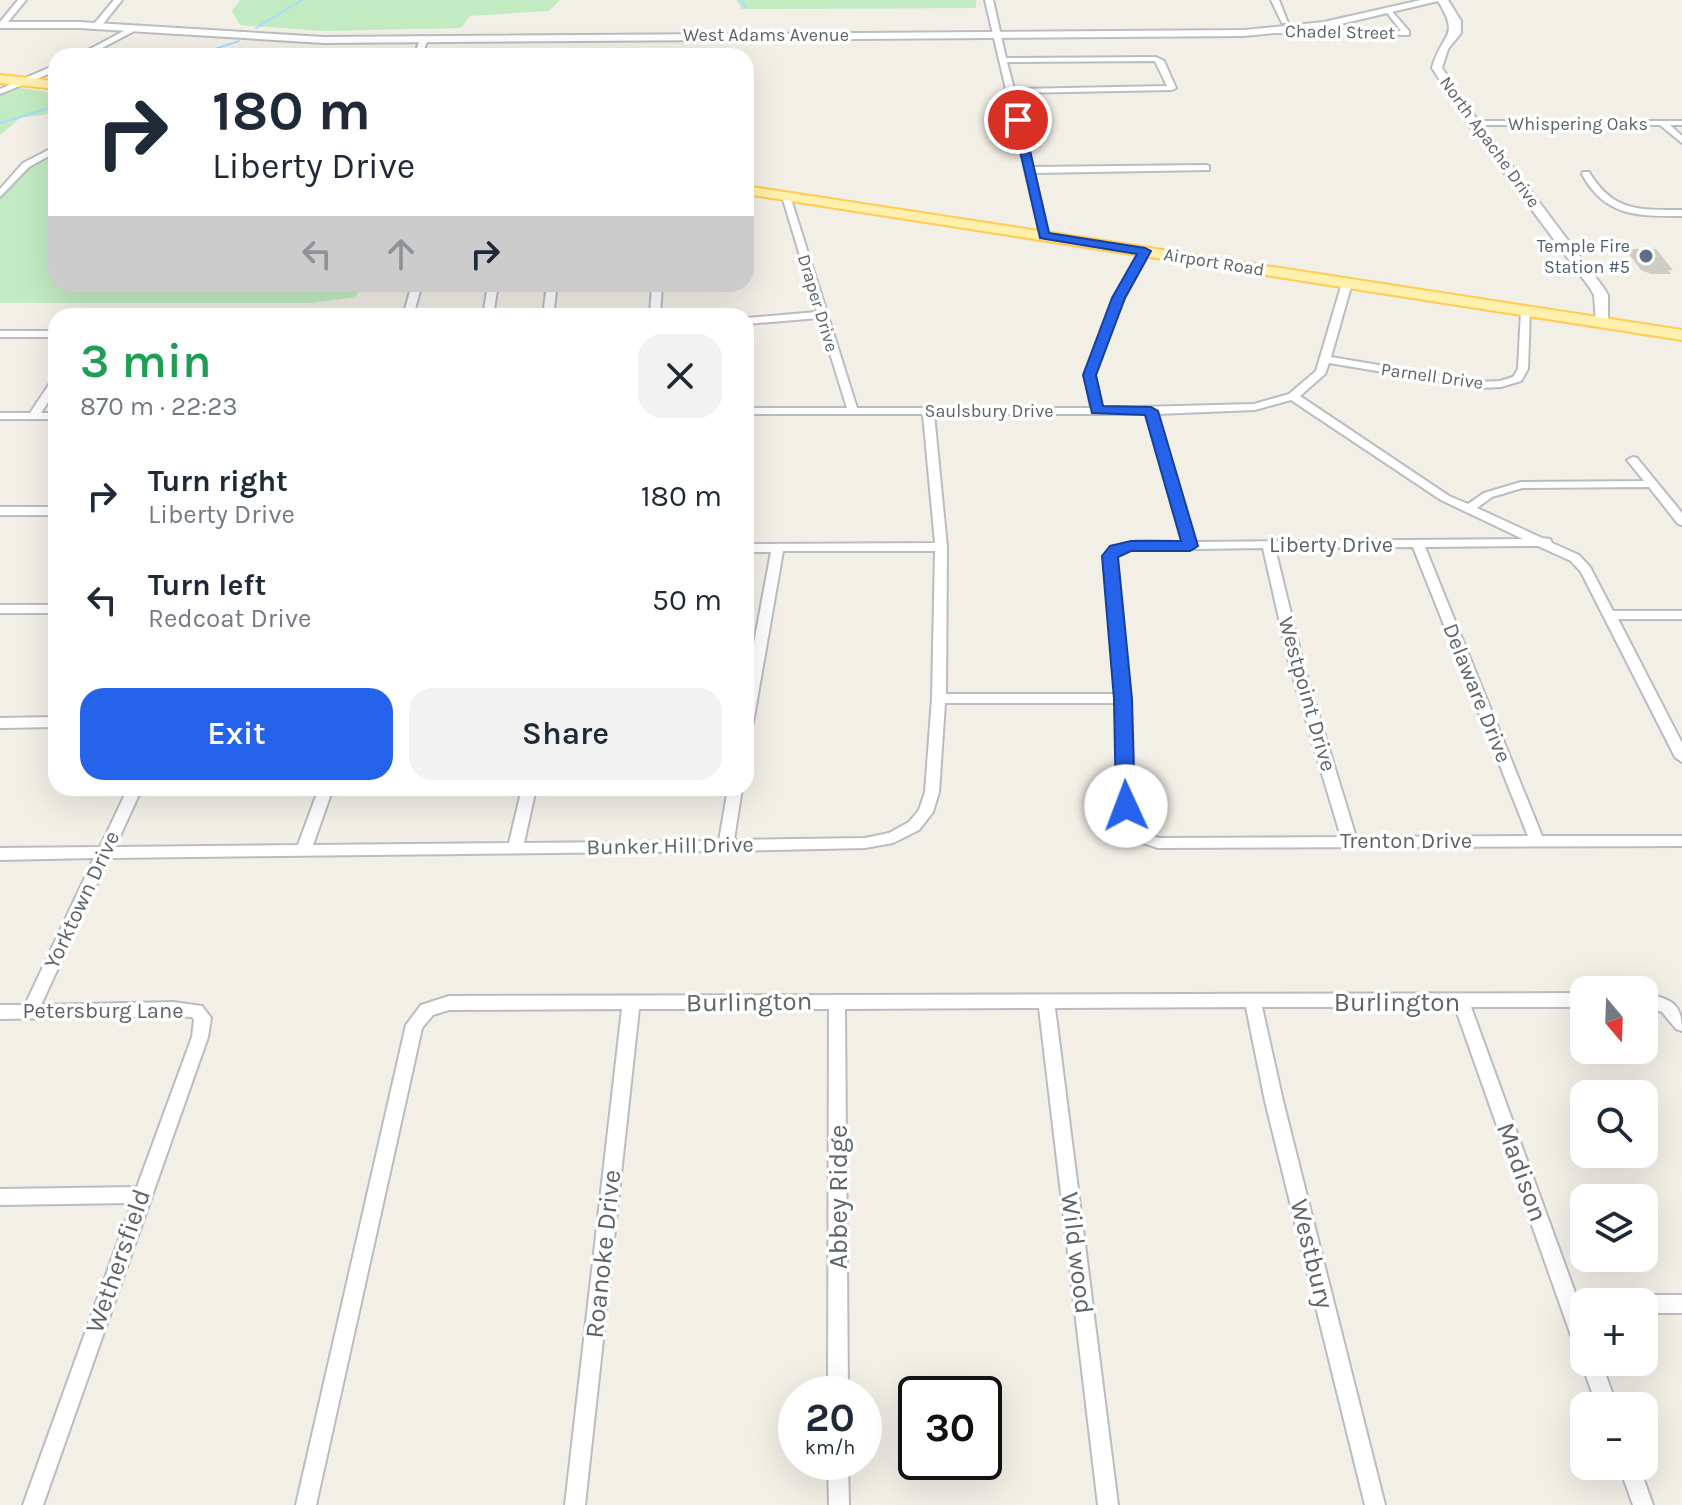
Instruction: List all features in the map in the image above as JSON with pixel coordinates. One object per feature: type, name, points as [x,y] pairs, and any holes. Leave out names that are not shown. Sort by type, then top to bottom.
[{"type":"main road","name":"West Adams Avenue","points":[[0,27],[96,27],[324,40],[1274,31],[1324,25],[1434,0]]},
{"type":"main road","name":"North Apache Drive","points":[[1443,0],[1456,21],[1456,33],[1443,48],[1437,68],[1473,123],[1596,287],[1601,295],[1603,322]]},
{"type":"main road","points":[[0,71],[31,81]]},
{"type":"main road","points":[[0,79],[48,84]]},
{"type":"main road","name":"Airport Road","points":[[754,191],[1682,335]]},
{"type":"street","points":[[0,27],[22,0]]},
{"type":"street","points":[[96,27],[118,0]]},
{"type":"street","points":[[989,0],[1044,236]]},
{"type":"street","points":[[1275,0],[1285,21]]},
{"type":"street","name":"Chadel Street","points":[[1274,31],[1406,33],[1389,10]]},
{"type":"street","points":[[97,48],[134,29]]},
{"type":"street","points":[[421,48],[424,38]]},
{"type":"street","points":[[1005,60],[1156,59],[1160,61],[1172,88],[1011,91]]},
{"type":"street","points":[[0,92],[48,72]]},
{"type":"street","name":"Whispering Oaks","points":[[1473,123],[1682,123]]},
{"type":"street","points":[[1663,124],[1682,140]]},
{"type":"street","points":[[0,194],[26,165],[48,153]]},
{"type":"street","points":[[1029,170],[1206,168]]},
{"type":"street","points":[[1586,174],[1610,205],[1620,209],[1682,213]]},
{"type":"street","name":"Draper Drive","points":[[786,196],[853,411]]},
{"type":"street","points":[[1097,410],[1090,375],[1119,298],[1145,251]]},
{"type":"street","name":"Saulsbury Drive","points":[[754,411],[1151,411],[1255,407],[1293,396],[1321,372],[1347,283]]},
{"type":"street","name":"Parnell Drive","points":[[1325,359],[1479,385],[1501,384],[1517,379],[1523,369],[1526,311]]},
{"type":"street","points":[[754,320],[821,315]]},
{"type":"street","points":[[0,334],[48,334]]},
{"type":"street","points":[[33,416],[48,394]]},
{"type":"street","points":[[1293,396],[1422,485],[1575,558],[1586,570],[1682,757]]},
{"type":"street","name":"Bunker Hill Drive","points":[[0,854],[726,846],[865,843],[893,838],[914,826],[926,812],[932,792],[939,698],[941,547],[928,411]]},
{"type":"street","points":[[1151,411],[1190,546]]},
{"type":"street","points":[[0,416],[48,416]]},
{"type":"street","points":[[1633,460],[1682,521]]},
{"type":"street","points":[[1469,509],[1488,495],[1521,485],[1654,484]]},
{"type":"street","points":[[0,511],[48,511]]},
{"type":"street","name":"Liberty Drive","points":[[1123,699],[1110,556],[1116,549],[1131,546],[1546,542]]},
{"type":"street","name":"Westpoint Drive","points":[[1268,545],[1297,667],[1350,841]]},
{"type":"street","name":"Delaware Drive","points":[[1418,545],[1537,841]]},
{"type":"street","points":[[754,548],[941,547]]},
{"type":"street","points":[[754,679],[778,548]]},
{"type":"street","points":[[0,609],[48,609]]},
{"type":"street","points":[[1610,615],[1682,615]]},
{"type":"street","points":[[939,698],[1123,699]]},
{"type":"street","name":"Trenton Drive","points":[[1123,699],[1126,806],[1133,834],[1158,843],[1682,841]]},
{"type":"street","points":[[0,723],[48,722]]},
{"type":"street","name":"Yorktown Drive","points":[[30,1011],[131,796]]},
{"type":"street","points":[[304,849],[323,796]]},
{"type":"street","points":[[515,848],[527,796]]},
{"type":"street","points":[[726,846],[734,796]]},
{"type":"street","name":"Burlington","points":[[306,1505],[414,1025],[427,1010],[449,1003],[1570,1000]]},
{"type":"street","name":"Abbey Ridge","points":[[837,1001],[838,1376]]},
{"type":"street","name":"Wild wood","points":[[1046,1001],[1108,1505]]},
{"type":"street","name":"Madison","points":[[1461,1001],[1571,1288]]},
{"type":"street","name":"Westbury","points":[[1253,1003],[1274,1101],[1375,1505]]},
{"type":"street","points":[[1658,1003],[1668,1007],[1682,1024]]},
{"type":"street","name":"Roanoke Drive","points":[[575,1505],[631,1004]]},
{"type":"street","name":"Petersburg Lane","points":[[0,1012],[173,1009],[196,1011],[203,1018]]},
{"type":"street","name":"Wethersfield","points":[[33,1505],[200,1037],[203,1018]]},
{"type":"street","points":[[0,1197],[142,1195]]},
{"type":"street","points":[[1658,1304],[1682,1304]]},
{"type":"street","points":[[838,1480],[839,1505]]},
{"type":"street","points":[[1634,1480],[1643,1505]]},
{"type":"green space","points":[[240,0],[560,0],[549,11],[470,16],[461,28],[324,31],[240,25],[232,11]]},
{"type":"green space","points":[[736,0],[976,0],[976,8],[742,9]]},
{"type":"green space","points":[[20,88],[48,92],[48,114],[20,118],[0,135],[0,95]]},
{"type":"green space","points":[[48,153],[48,292],[358,292],[357,295],[310,303],[0,303],[0,194],[26,165]]},
{"type":"building","name":"Temple Fire Station #5","points":[[1625,249],[1656,249],[1673,270],[1668,270],[1671,274],[1651,274],[1641,270]]},
{"type":"waterway","points":[[256,28],[302,0]]},
{"type":"waterway","points":[[741,0],[746,7]]},
{"type":"waterway","points":[[218,48],[239,41]]},
{"type":"waterway","points":[[0,123],[48,108]]},
{"type":"place","name":"Temple Fire Station #5","points":[[1646,256]]},
{"type":"route","points":[[1018,120],[1044,236],[1145,251],[1119,298],[1090,375],[1097,410],[1151,411],[1190,546],[1131,546],[1116,549],[1110,556],[1123,699],[1126,806]]}]
